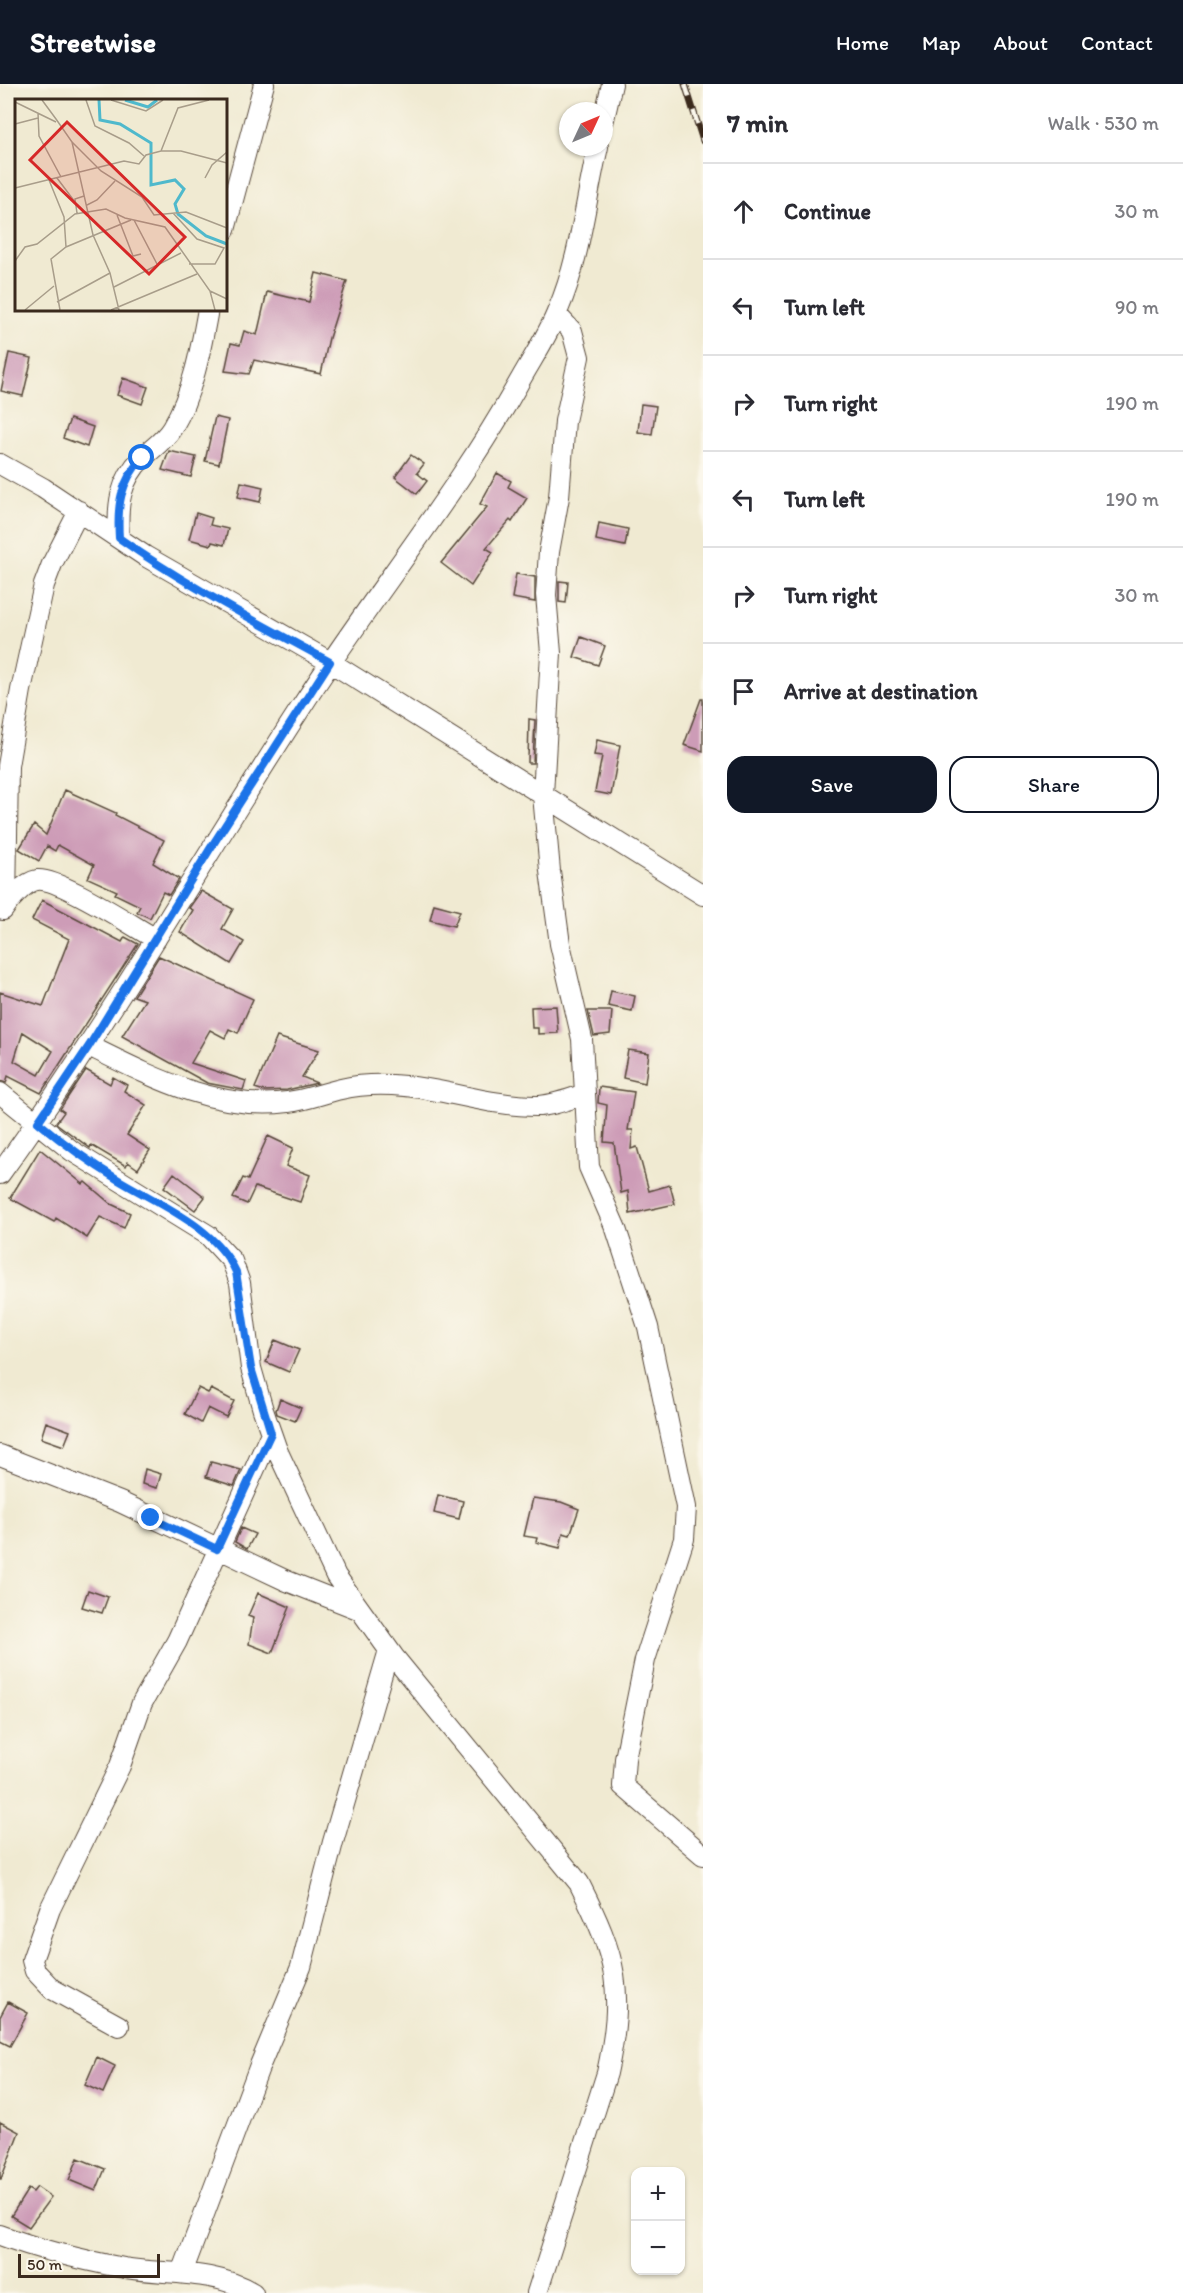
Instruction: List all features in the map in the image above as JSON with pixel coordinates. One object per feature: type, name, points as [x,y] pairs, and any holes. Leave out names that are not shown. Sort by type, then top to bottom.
[{"type":"street","points":[[226,226],[264,84]]},
{"type":"street","points":[[608,102],[612,84]]},
{"type":"street","points":[[0,1174],[89,1046],[210,849],[330,662],[482,446],[557,315],[575,260],[596,156]]},
{"type":"street","points":[[119,538],[117,513],[124,484],[142,458],[171,429],[193,372],[208,310]]},
{"type":"street","points":[[557,315],[572,331],[579,357],[565,421],[559,497],[549,552],[546,595],[551,653],[543,795],[560,944],[582,1039],[589,1167],[616,1229],[648,1327],[686,1507],[684,1539],[645,1660],[625,1759],[623,1786],[703,1855]]},
{"type":"street","points":[[0,464],[79,512],[144,556],[254,621],[330,662],[703,895]]},
{"type":"street","points":[[2,906],[8,766],[21,690],[44,585],[52,564],[79,512]]},
{"type":"street","points":[[2,906],[29,884],[41,880],[83,896],[156,939]]},
{"type":"street","points":[[89,1046],[149,1075],[196,1093],[235,1103],[261,1105],[313,1099],[339,1089],[384,1085],[536,1106],[585,1094]]},
{"type":"street","points":[[0,1093],[72,1151],[208,1235],[232,1261],[240,1283],[251,1368],[271,1433],[316,1537],[336,1576],[389,1650],[579,1883],[608,1944],[615,1973],[617,2007],[613,2046],[607,2073],[537,2293]]},
{"type":"street","points":[[119,2026],[52,1989],[35,1971],[32,1960],[50,1909],[120,1766],[142,1703],[177,1641],[271,1433]]},
{"type":"street","points":[[0,1455],[120,1502],[295,1585],[358,1609]]},
{"type":"street","points":[[182,2272],[260,2066],[301,1967],[333,1842],[389,1650]]},
{"type":"street","points":[[0,2235],[32,2247],[125,2268],[197,2274],[253,2293]]},
{"type":"building","points":[[316,273],[347,281],[329,338],[321,374],[254,360],[249,374],[225,371],[231,343],[240,345],[244,331],[257,335],[267,292],[309,302]]},
{"type":"building","points":[[9,353],[32,358],[23,396],[1,391]]},
{"type":"building","points":[[123,378],[148,387],[142,404],[117,395]]},
{"type":"building","points":[[641,404],[656,406],[652,434],[638,432]]},
{"type":"building","points":[[215,417],[228,420],[219,464],[205,461]]},
{"type":"building","points":[[70,419],[93,427],[87,447],[63,438]]},
{"type":"building","points":[[169,451],[196,457],[191,477],[162,470]]},
{"type":"building","points":[[411,455],[424,464],[417,473],[427,481],[417,494],[395,477]]},
{"type":"building","points":[[497,473],[511,481],[508,487],[527,498],[512,522],[510,520],[486,548],[493,552],[471,586],[441,563],[487,507],[480,504]]},
{"type":"building","points":[[241,482],[263,487],[260,502],[238,497]]},
{"type":"building","points":[[196,513],[212,518],[210,525],[228,529],[224,545],[212,542],[211,545],[189,539]]},
{"type":"building","points":[[599,523],[628,529],[625,546],[596,540]]},
{"type":"building","points":[[516,574],[535,577],[535,602],[512,598]]},
{"type":"building","points":[[559,581],[568,582],[566,603],[559,602]]},
{"type":"building","points":[[581,637],[605,646],[598,665],[574,657]]},
{"type":"building","points":[[701,699],[703,699],[703,751],[684,745]]},
{"type":"building","points":[[529,719],[535,720],[533,763],[528,763]]},
{"type":"building","points":[[597,740],[620,745],[611,795],[595,792],[602,756],[594,755]]},
{"type":"building","points":[[65,790],[116,813],[115,815],[164,840],[153,863],[179,879],[169,895],[163,892],[150,918],[137,912],[140,906],[115,894],[117,891],[88,878],[94,865],[58,845],[55,851],[47,846],[39,861],[19,849],[34,825],[46,835]]},
{"type":"building","points":[[201,891],[233,909],[222,929],[244,942],[231,964],[180,932],[193,910],[189,908]]},
{"type":"building","points":[[42,900],[122,942],[125,937],[138,944],[41,1093],[8,1076],[6,1083],[0,1081],[0,992],[43,1006],[69,939],[32,920]],"holes":[[[23,1032],[53,1051],[39,1075],[14,1061]]]},
{"type":"building","points":[[434,904],[460,911],[454,926],[430,920]]},
{"type":"building","points":[[159,956],[253,999],[238,1033],[229,1029],[225,1038],[210,1030],[191,1063],[246,1081],[243,1090],[207,1083],[122,1036],[145,1000],[134,996]]},
{"type":"building","points":[[611,991],[635,996],[632,1011],[608,1006]]},
{"type":"building","points":[[556,1006],[558,1033],[538,1034],[538,1028],[532,1028],[531,1007]]},
{"type":"building","points":[[588,1011],[612,1011],[610,1034],[594,1036]]},
{"type":"building","points":[[277,1037],[319,1050],[302,1077],[317,1083],[287,1090],[264,1091],[255,1088]]},
{"type":"building","points":[[628,1050],[649,1053],[645,1083],[623,1078]]},
{"type":"building","points":[[86,1070],[110,1084],[113,1077],[127,1085],[124,1091],[146,1105],[127,1135],[150,1150],[138,1169],[128,1162],[126,1166],[91,1145],[90,1148],[56,1123],[64,1112],[60,1109]]},
{"type":"building","points":[[599,1087],[634,1092],[628,1130],[633,1130],[631,1149],[637,1147],[649,1191],[670,1185],[675,1204],[630,1214],[628,1191],[621,1193],[614,1143],[604,1142],[607,1105],[598,1103]]},
{"type":"building","points":[[268,1136],[293,1148],[286,1166],[310,1175],[300,1202],[255,1187],[247,1204],[233,1198],[243,1178],[248,1180]]},
{"type":"building","points":[[40,1149],[111,1204],[130,1213],[124,1228],[100,1217],[87,1238],[56,1218],[54,1222],[10,1198]]},
{"type":"building","points":[[174,1173],[205,1197],[195,1210],[164,1187]]},
{"type":"building","points":[[275,1340],[299,1350],[289,1372],[266,1362]]},
{"type":"building","points":[[198,1388],[208,1393],[211,1389],[234,1401],[226,1417],[208,1408],[201,1423],[185,1414]]},
{"type":"building","points":[[280,1399],[301,1408],[295,1421],[277,1414]]},
{"type":"building","points":[[46,1422],[70,1431],[64,1446],[41,1438]]},
{"type":"building","points":[[211,1462],[241,1470],[234,1486],[206,1477]]},
{"type":"building","points":[[145,1469],[161,1474],[157,1488],[142,1484]]},
{"type":"building","points":[[438,1495],[463,1501],[459,1519],[434,1513]]},
{"type":"building","points":[[533,1498],[561,1502],[579,1509],[570,1535],[563,1533],[560,1548],[536,1542],[537,1538],[524,1536]]},
{"type":"building","points":[[241,1528],[255,1534],[247,1549],[235,1542]]},
{"type":"building","points":[[88,1590],[108,1597],[102,1613],[82,1607]]},
{"type":"building","points":[[258,1593],[290,1607],[272,1653],[249,1644],[253,1618],[248,1616]]},
{"type":"building","points":[[8,2002],[28,2013],[10,2046],[0,2041],[0,2017]]},
{"type":"building","points":[[97,2057],[115,2066],[103,2093],[85,2085]]},
{"type":"building","points":[[0,2122],[19,2132],[1,2179],[0,2179]]},
{"type":"building","points":[[78,2158],[105,2169],[96,2191],[69,2180]]},
{"type":"building","points":[[37,2187],[51,2197],[29,2227],[11,2216],[28,2189],[33,2192]]},
{"type":"railway","points":[[685,84],[703,141]]},
{"type":"route","points":[[142,458],[124,484],[119,497],[117,513],[119,538],[144,556],[254,621],[330,662],[210,849],[89,1046],[38,1122],[72,1151],[208,1235],[232,1261],[240,1283],[251,1368],[271,1433],[217,1549],[151,1518]]}]
